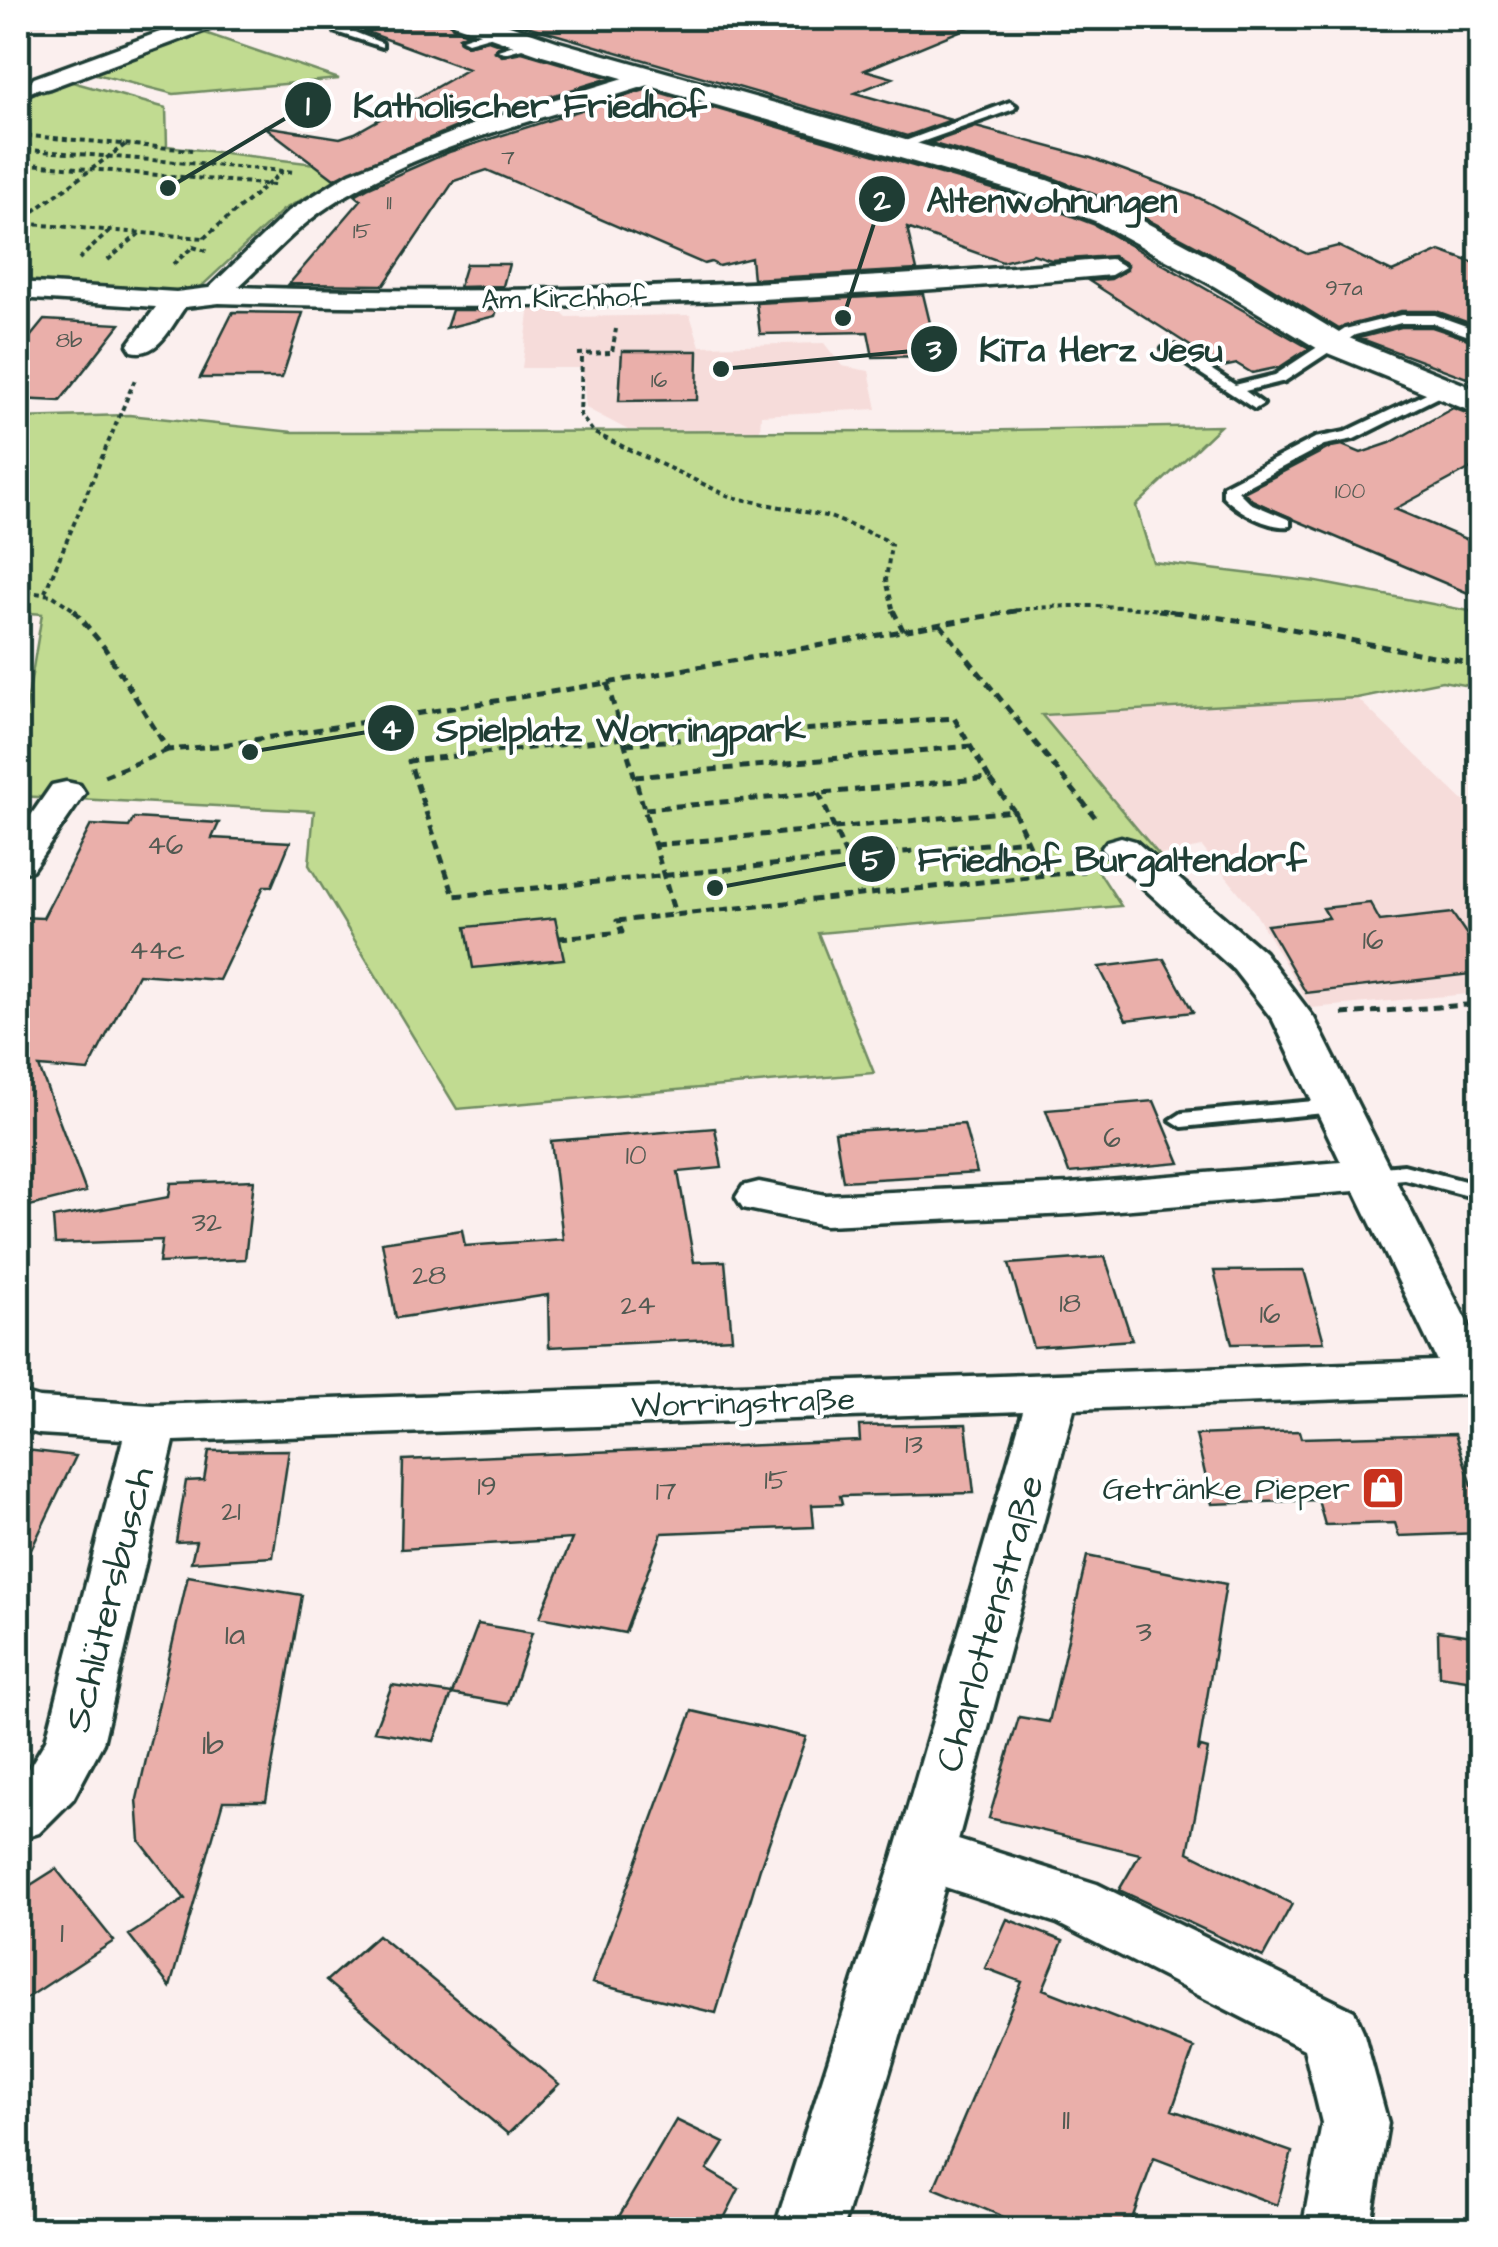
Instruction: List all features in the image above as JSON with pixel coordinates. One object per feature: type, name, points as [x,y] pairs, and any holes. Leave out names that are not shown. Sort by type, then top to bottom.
[{"type":"main road","points":[[466,28],[501,40],[533,42],[1036,187],[1106,214],[1226,279],[1332,343],[1480,404]]},
{"type":"street","points":[[42,83],[217,18]]},
{"type":"street","points":[[219,295],[225,284],[314,205],[357,180],[420,152],[650,77]]},
{"type":"street","name":"Am Kirchhof","points":[[18,290],[176,300],[219,295],[710,295],[1111,267]]},
{"type":"street","points":[[142,345],[176,300]]},
{"type":"street","points":[[18,861],[66,793]]},
{"type":"street","name":"Worringstraße","points":[[18,1410],[39,1416],[153,1423],[1475,1377],[1292,1018],[1250,960],[1128,855]]},
{"type":"street","points":[[758,1197],[825,1210],[1070,1199],[1371,1175]]},
{"type":"street","name":"Charlottenstraße","points":[[808,2230],[924,1855],[1054,1391]]},
{"type":"street","name":"Schlütersbusch","points":[[18,1816],[52,1782],[74,1742],[153,1423]]},
{"type":"street","points":[[924,1855],[1076,1902],[1331,2031],[1355,2123],[1336,2230]]},
{"type":"lane","points":[[378,45],[342,32],[395,18]]},
{"type":"lane","points":[[18,88],[26,90],[42,83]]},
{"type":"lane","points":[[895,147],[1010,106]]},
{"type":"lane","points":[[1232,390],[1280,378],[1350,332],[1414,317],[1436,320],[1480,336]]},
{"type":"lane","points":[[1170,349],[1255,404]]},
{"type":"lane","points":[[1284,523],[1244,506],[1231,496],[1229,489],[1320,440],[1349,436],[1442,390]]},
{"type":"lane","points":[[1182,1120],[1336,1106]]},
{"type":"lane","points":[[1371,1175],[1404,1172],[1480,1192]]},
{"type":"path","points":[[18,134],[192,150]]},
{"type":"path","points":[[126,144],[18,223],[204,238]]},
{"type":"path","points":[[18,149],[284,170],[357,180]]},
{"type":"path","points":[[18,163],[286,186]]},
{"type":"path","points":[[164,271],[284,170]]},
{"type":"path","points":[[582,358],[580,415],[594,433],[648,462],[731,496],[830,518],[884,540],[891,546],[883,574],[887,601],[903,630]]},
{"type":"path","points":[[45,592],[138,374]]},
{"type":"path","points":[[18,591],[45,592],[68,603],[110,658],[168,750]]},
{"type":"path","points":[[66,793],[168,750],[608,683],[1036,607],[1146,606],[1273,624],[1480,665]]},
{"type":"path","points":[[559,938],[622,932],[616,921],[1043,875],[1128,855],[939,624]]},
{"type":"path","points":[[608,683],[675,914]]},
{"type":"path","points":[[1027,840],[454,896],[409,760],[954,718],[988,778],[1014,811],[1043,875]]},
{"type":"path","points":[[635,777],[970,746]]},
{"type":"path","points":[[645,809],[988,778]]},
{"type":"path","points":[[819,793],[848,858]]},
{"type":"path","points":[[655,845],[1014,811]]},
{"type":"path","points":[[1292,1018],[1480,1004]]},
{"type":"shaded area","points":[[530,306],[555,306],[567,317],[690,315],[700,346],[824,343],[842,366],[869,371],[877,409],[761,415],[760,431],[628,430],[586,408],[582,368],[522,368]]},
{"type":"shaded area","points":[[1357,698],[1480,817],[1480,993],[1311,1008],[1254,911],[1202,847],[1159,855],[1040,715]]},
{"type":"green space","points":[[202,32],[339,79],[174,94],[92,73]]},
{"type":"green space","points":[[65,80],[166,108],[167,146],[356,169],[283,210],[203,285],[181,295],[18,286],[18,95],[25,97]]},
{"type":"green space","points":[[129,415],[293,432],[958,431],[1220,426],[1136,506],[1153,562],[1317,582],[1480,613],[1480,688],[1442,681],[1357,698],[1042,715],[1159,855],[1097,869],[1121,906],[818,933],[874,1073],[457,1109],[309,865],[314,811],[18,796],[18,759],[42,614],[18,612],[18,418]]},
{"type":"building","points":[[405,18],[447,18],[453,28],[468,33],[459,37],[466,45],[488,40],[502,45],[494,51],[502,56],[522,52],[610,78],[473,120],[334,179],[264,126],[340,138],[468,69],[367,32]]},
{"type":"building","points":[[499,18],[989,19],[865,70],[893,78],[855,93],[951,120],[907,136]]},
{"type":"building","points":[[648,89],[1024,198],[1093,224],[1309,348],[1280,367],[1252,373],[1237,364],[1223,367],[1089,281],[1111,279],[1127,270],[1127,264],[1113,256],[1051,260],[1033,254],[1002,262],[907,228],[917,270],[753,279],[751,258],[719,266],[704,264],[487,170],[454,181],[384,285],[289,284],[361,200],[355,195],[369,187],[449,152]]},
{"type":"building","points":[[976,127],[1091,158],[1199,198],[1307,254],[1338,246],[1392,272],[1440,251],[1480,265],[1480,327],[1436,311],[1401,311],[1339,329],[1240,269],[1118,204],[1048,176],[930,143]]},
{"type":"building","points":[[466,264],[509,264],[503,286],[459,287]]},
{"type":"building","points":[[923,294],[938,356],[873,357],[868,332],[760,334],[756,303]]},
{"type":"building","points":[[452,310],[497,310],[495,316],[446,328]]},
{"type":"building","points":[[233,312],[303,313],[282,378],[200,378]]},
{"type":"building","points":[[44,320],[120,324],[60,401],[18,399],[18,352]]},
{"type":"building","points":[[1401,327],[1432,327],[1480,343],[1480,383],[1359,338]]},
{"type":"building","points":[[622,351],[698,351],[697,400],[619,401]]},
{"type":"building","points":[[1453,408],[1480,418],[1480,463],[1395,509],[1480,545],[1480,598],[1293,519],[1252,500],[1244,492],[1331,447],[1342,445],[1361,453],[1390,443]]},
{"type":"building","points":[[134,818],[219,823],[212,838],[290,842],[272,886],[264,886],[219,980],[138,974],[88,1071],[39,1067],[86,1192],[18,1209],[18,917],[43,918],[91,825],[129,827]]},
{"type":"building","points":[[1370,903],[1380,921],[1452,913],[1480,954],[1480,973],[1306,993],[1267,925],[1329,918],[1323,908]]},
{"type":"building","points":[[555,918],[564,959],[473,968],[466,927]]},
{"type":"building","points":[[1164,959],[1193,1012],[1126,1020],[1099,967]]},
{"type":"building","points":[[1154,1101],[1180,1163],[1069,1173],[1046,1110]]},
{"type":"building","points":[[964,1124],[977,1173],[843,1181],[835,1132]]},
{"type":"building","points":[[715,1128],[722,1168],[678,1172],[694,1262],[725,1261],[732,1338],[549,1347],[548,1295],[396,1318],[382,1242],[462,1230],[465,1246],[563,1239],[551,1141]]},
{"type":"building","points":[[254,1180],[245,1259],[159,1263],[162,1240],[55,1244],[53,1218],[169,1197],[171,1183]]},
{"type":"building","points":[[1105,1257],[1132,1340],[1033,1347],[1009,1264]]},
{"type":"building","points":[[1304,1270],[1324,1342],[1232,1344],[1214,1271]]},
{"type":"building","points":[[966,1424],[974,1493],[840,1496],[842,1504],[812,1505],[814,1527],[662,1533],[625,1633],[540,1617],[572,1539],[401,1549],[403,1460],[860,1441],[859,1426]]},
{"type":"building","points":[[1299,1431],[1301,1438],[1455,1434],[1480,1509],[1480,1533],[1399,1536],[1395,1523],[1325,1525],[1318,1500],[1212,1504],[1196,1435]]},
{"type":"building","points":[[18,1449],[76,1456],[18,1577]]},
{"type":"building","points":[[289,1450],[273,1557],[191,1562],[196,1541],[176,1542],[186,1481],[204,1480],[209,1451]]},
{"type":"building","points":[[1087,1556],[1226,1584],[1198,1752],[1201,1747],[1208,1749],[1188,1852],[1292,1904],[1263,1957],[1119,1890],[1140,1854],[989,1818],[1019,1717],[1049,1722]]},
{"type":"building","points":[[188,1576],[302,1595],[266,1801],[223,1801],[170,1987],[129,1935],[185,1899],[140,1841],[137,1799]]},
{"type":"building","points":[[478,1624],[532,1633],[508,1704],[452,1694]]},
{"type":"building","points":[[1438,1631],[1480,1637],[1480,1682],[1439,1676]]},
{"type":"building","points":[[392,1685],[452,1694],[434,1741],[374,1731]]},
{"type":"building","points":[[692,1711],[806,1737],[760,1868],[716,2013],[592,1983]]},
{"type":"building","points":[[56,1869],[114,1941],[18,2004],[18,1893]]},
{"type":"building","points":[[1007,1919],[1063,1941],[1043,1989],[1194,2048],[1172,2110],[1292,2152],[1277,2205],[1154,2158],[1128,2230],[1035,2230],[934,2188],[1022,1982],[985,1968]]},
{"type":"building","points":[[378,1935],[559,2084],[508,2134],[326,1981]]},
{"type":"building","points":[[676,2120],[724,2143],[707,2170],[739,2189],[718,2230],[611,2230]]},
{"type":"place","name":"Katholischer Friedhof","points":[[168,188]]},
{"type":"place","name":"Altenwohnungen","points":[[843,318]]},
{"type":"place","name":"KiTa Herz Jesu","points":[[721,369]]},
{"type":"place","name":"Spielplatz Worringpark","points":[[250,752]]},
{"type":"place","name":"Friedhof Burgaltendorf","points":[[715,888]]},
{"type":"place","name":"Getränke Pieper","points":[[1383,1488]]}]
